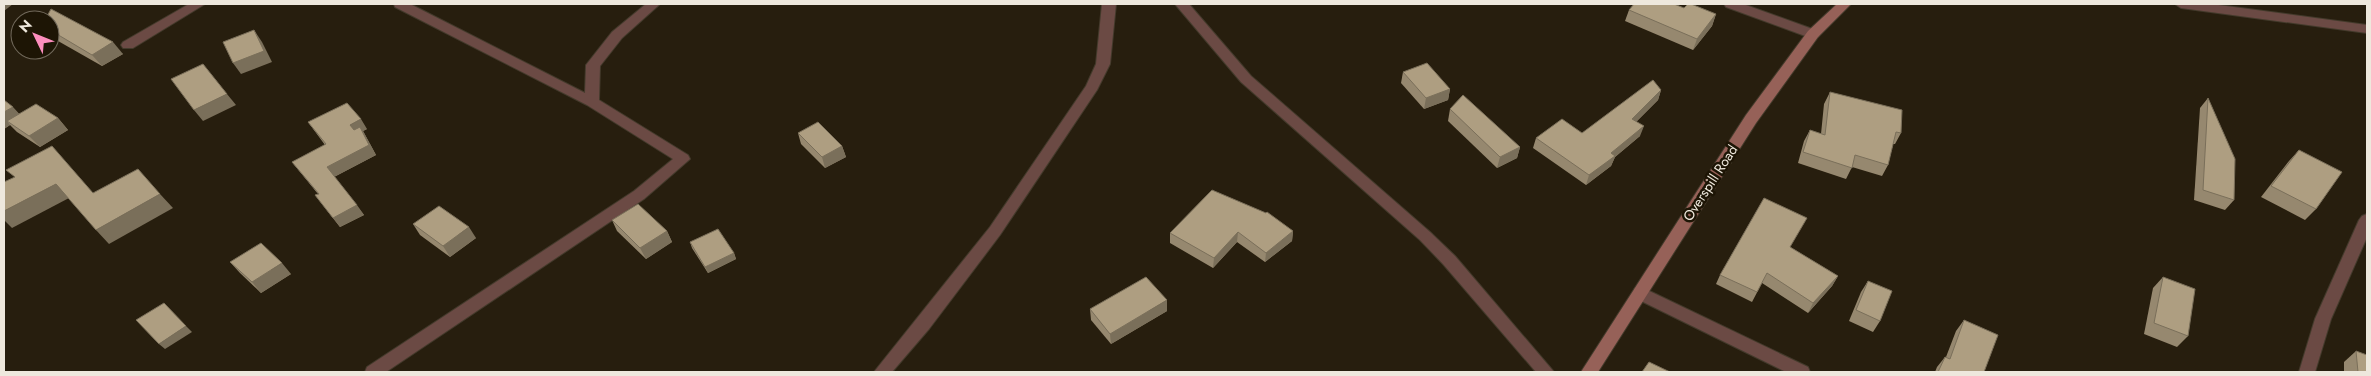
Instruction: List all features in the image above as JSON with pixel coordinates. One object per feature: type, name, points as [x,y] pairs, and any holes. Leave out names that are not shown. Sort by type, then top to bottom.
[{"type":"street","points":[[128,45],[198,4]]},
{"type":"street","points":[[373,372],[639,195],[683,159],[592,102],[400,4]]},
{"type":"street","points":[[592,102],[593,64],[617,34],[654,4]]},
{"type":"street","points":[[882,372],[924,324],[996,231],[1092,87],[1103,64],[1109,4]]},
{"type":"street","points":[[1181,4],[1196,18],[1230,62],[1246,79],[1425,236],[1449,260],[1546,372]]},
{"type":"street","points":[[1731,4],[1813,34]]},
{"type":"street","name":"Overspill Road","points":[[1589,372],[1751,119],[1813,34],[1844,4]]},
{"type":"street","points":[[2181,4],[2367,29]]},
{"type":"street","points":[[2307,372],[2323,319],[2367,220]]},
{"type":"street","points":[[1641,293],[1802,372]]},
{"type":"building","points":[[1634,4],[1674,4],[1684,8],[1691,4],[1716,14],[1697,39],[1629,10]]},
{"type":"building","points":[[60,14],[113,42],[92,55],[60,36]]},
{"type":"building","points":[[254,30],[264,51],[233,63],[223,42]]},
{"type":"building","points":[[1427,63],[1450,89],[1426,98],[1403,72]]},
{"type":"building","points":[[203,64],[227,94],[194,110],[171,79]]},
{"type":"building","points":[[1653,80],[1661,90],[1632,119],[1644,126],[1611,153],[1615,156],[1589,175],[1536,138],[1562,119],[1582,133]]},
{"type":"building","points":[[1830,92],[1902,110],[1901,133],[1896,132],[1888,165],[1855,155],[1852,168],[1803,152],[1810,130],[1825,135]]},
{"type":"building","points":[[1463,95],[1520,147],[1500,157],[1450,109]]},
{"type":"building","points":[[2208,98],[2235,159],[2234,200],[2203,190]]},
{"type":"building","points":[[4,100],[13,107],[4,112]]},
{"type":"building","points":[[347,103],[361,119],[350,125],[354,130],[360,127],[369,145],[327,167],[357,205],[333,218],[315,195],[319,194],[292,162],[326,144],[308,122]]},
{"type":"building","points":[[36,104],[58,118],[29,136],[7,121]]},
{"type":"building","points":[[818,122],[842,146],[822,157],[798,133]]},
{"type":"building","points":[[52,146],[93,193],[138,169],[160,194],[96,230],[56,184],[4,211],[4,182],[15,177],[6,170]]},
{"type":"building","points":[[2299,150],[2342,172],[2316,209],[2271,186]]},
{"type":"building","points":[[1212,190],[1267,212],[1293,231],[1266,253],[1238,232],[1214,258],[1170,233]]},
{"type":"building","points":[[1764,198],[1807,218],[1790,247],[1838,276],[1813,303],[1767,273],[1757,292],[1720,275]]},
{"type":"building","points":[[638,204],[667,231],[640,248],[612,220]]},
{"type":"building","points":[[439,206],[469,227],[443,246],[413,224]]},
{"type":"building","points":[[718,229],[734,253],[705,267],[690,242]]},
{"type":"building","points":[[261,243],[282,263],[252,282],[230,262]]},
{"type":"building","points":[[1146,277],[1167,300],[1110,334],[1090,309]]},
{"type":"building","points":[[2163,277],[2195,289],[2188,336],[2154,323]]},
{"type":"building","points":[[1868,281],[1892,291],[1880,321],[1856,310]]},
{"type":"building","points":[[164,303],[186,326],[159,344],[136,320]]},
{"type":"building","points":[[1964,320],[1998,335],[1984,372],[1938,372],[1945,357],[1950,359]]},
{"type":"building","points":[[2356,351],[2367,355],[2367,372],[2358,372]]},
{"type":"building","points":[[1649,362],[1670,372],[1642,372]]}]
